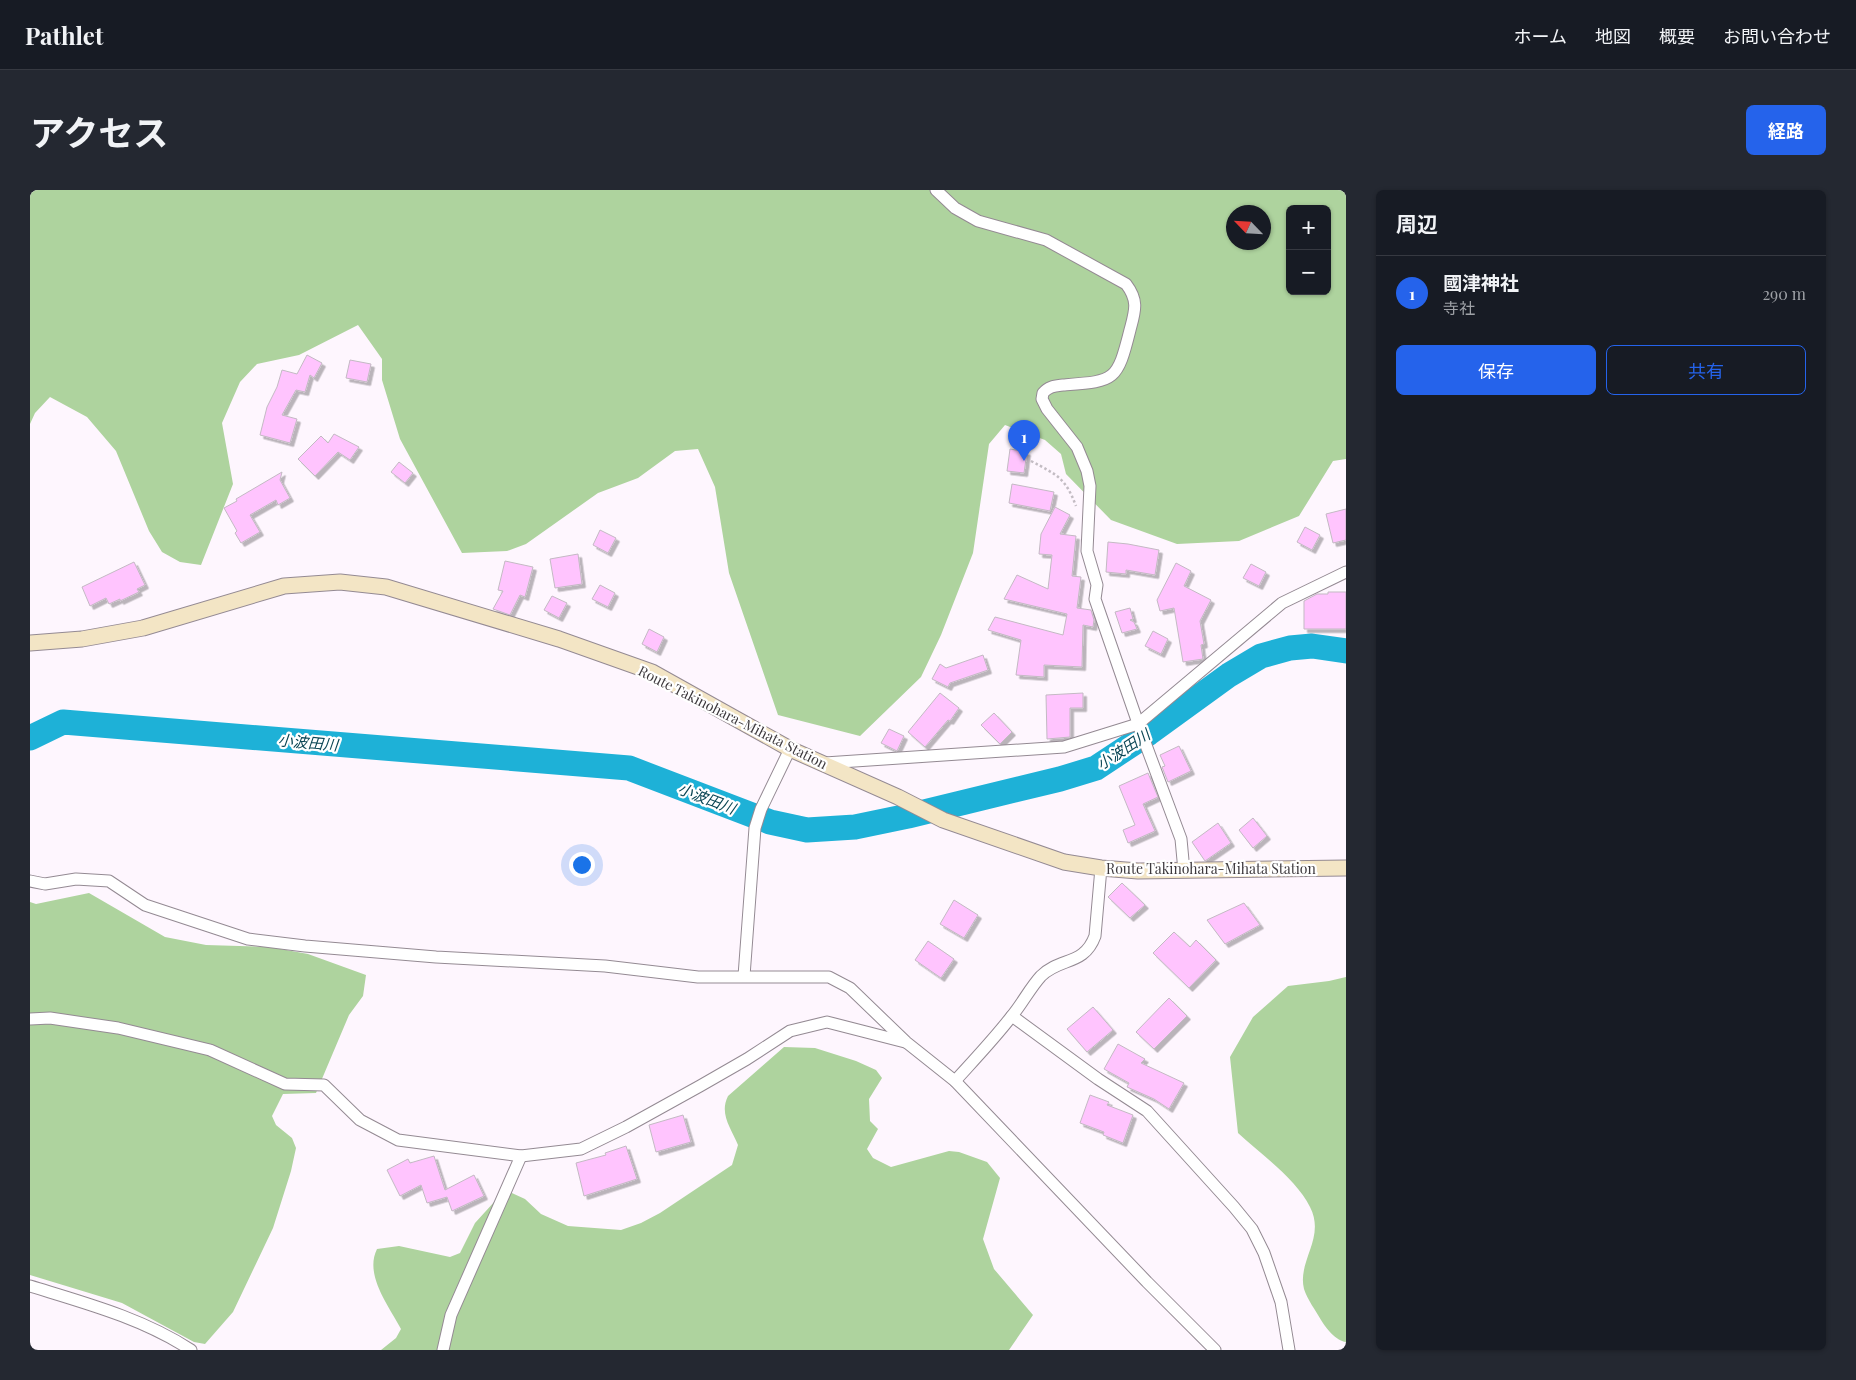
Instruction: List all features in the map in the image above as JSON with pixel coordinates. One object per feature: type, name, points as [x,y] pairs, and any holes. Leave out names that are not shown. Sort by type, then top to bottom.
[{"type":"main road","name":"Route Takinohara-Mihata Station","points":[[30,643],[82,639],[143,628],[284,586],[340,582],[386,587],[559,639],[652,672],[790,749],[898,797],[943,820],[1064,862],[1138,871],[1346,868]]},
{"type":"street","points":[[936,190],[955,208],[978,221],[1046,240],[1126,284],[1134,294],[1136,309],[1123,359],[1114,374],[1101,382],[1052,386],[1043,393],[1042,400],[1047,409],[1078,447],[1087,471],[1090,486],[1087,551],[1097,585],[1095,599],[1139,727],[1181,839],[1184,871]]},
{"type":"street","points":[[823,764],[1064,747],[1139,727],[1282,603],[1346,572]]},
{"type":"street","points":[[744,976],[755,828],[761,809],[790,749]]},
{"type":"street","points":[[955,1081],[1012,1016],[1041,976],[1052,968],[1087,952],[1092,945],[1095,936],[1101,868]]},
{"type":"street","points":[[30,881],[45,884],[76,879],[110,881],[145,905],[248,939],[436,957],[605,966],[698,977],[830,977],[850,988],[906,1042],[955,1081],[1140,1275],[1215,1350]]},
{"type":"street","points":[[1012,1016],[1090,1073],[1147,1111],[1234,1207],[1252,1229],[1264,1253],[1281,1302],[1289,1350]]},
{"type":"street","points":[[30,1019],[50,1018],[118,1028],[210,1050],[285,1084],[324,1085],[360,1120],[398,1140],[521,1156],[581,1149],[626,1127],[700,1086],[790,1031],[827,1022],[906,1042]]},
{"type":"street","points":[[443,1350],[451,1316],[521,1156]]},
{"type":"street","points":[[30,1286],[115,1312],[177,1341],[191,1350]]},
{"type":"path","points":[[1032,461],[1057,474],[1070,491],[1076,506]]},
{"type":"green space","points":[[30,190],[1346,190],[1346,459],[1333,461],[1299,516],[1239,541],[1177,544],[1111,520],[1066,474],[1061,454],[1045,440],[1005,425],[989,444],[973,553],[941,635],[921,677],[860,736],[778,715],[729,573],[715,487],[698,449],[675,451],[638,478],[598,493],[526,544],[507,551],[462,553],[400,439],[382,380],[382,359],[358,325],[299,355],[257,364],[240,382],[222,423],[233,484],[201,565],[180,562],[162,552],[149,531],[116,451],[87,417],[50,397],[35,413],[30,424]]},
{"type":"green space","points":[[89,893],[165,937],[206,945],[270,947],[308,954],[366,975],[363,996],[349,1015],[316,1093],[283,1094],[272,1116],[276,1125],[292,1138],[296,1148],[291,1171],[273,1228],[233,1312],[205,1344],[194,1342],[122,1303],[30,1275],[30,902],[36,904]]},
{"type":"green space","points":[[1346,977],[1346,1342],[1335,1337],[1326,1327],[1309,1301],[1304,1289],[1304,1269],[1315,1229],[1310,1207],[1288,1177],[1238,1133],[1230,1057],[1253,1017],[1288,986]]},
{"type":"green space","points":[[784,1047],[815,1048],[856,1061],[876,1070],[882,1078],[869,1099],[870,1121],[878,1129],[867,1149],[873,1158],[891,1167],[949,1151],[959,1152],[987,1162],[1000,1178],[983,1239],[994,1269],[1033,1315],[1009,1350],[381,1350],[396,1338],[401,1329],[376,1280],[374,1259],[377,1249],[399,1246],[450,1257],[460,1253],[475,1223],[505,1190],[525,1199],[541,1214],[568,1226],[621,1230],[641,1223],[660,1213],[732,1165],[738,1145],[725,1115],[728,1096]]},
{"type":"building","points":[[307,355],[322,363],[314,378],[310,375],[305,392],[296,390],[282,415],[297,419],[290,443],[260,435],[267,407],[277,387],[282,370],[297,374]]},
{"type":"building","points":[[350,360],[371,364],[367,382],[346,378]]},
{"type":"building","points":[[334,434],[359,447],[350,460],[338,452],[315,476],[298,459],[321,436],[328,443]]},
{"type":"building","points":[[1010,449],[1027,452],[1024,473],[1007,471]]},
{"type":"building","points":[[399,462],[413,473],[405,483],[391,472]]},
{"type":"building","points":[[282,472],[280,480],[290,498],[278,505],[276,500],[250,515],[260,532],[241,543],[235,533],[237,531],[224,508]]},
{"type":"building","points":[[1012,484],[1054,492],[1050,511],[1009,503]]},
{"type":"building","points":[[1055,507],[1070,515],[1060,534],[1076,536],[1072,576],[1081,577],[1077,608],[1091,610],[1094,620],[1093,627],[1083,625],[1082,667],[1044,665],[1044,677],[1016,675],[1021,640],[988,630],[995,617],[1063,635],[1067,614],[1004,599],[1017,575],[1048,589],[1052,555],[1039,554],[1041,534]]},
{"type":"building","points":[[1346,509],[1346,540],[1333,543],[1326,514]]},
{"type":"building","points":[[1305,527],[1320,535],[1312,550],[1297,542]]},
{"type":"building","points":[[600,530],[616,538],[608,553],[593,545]]},
{"type":"building","points":[[1108,542],[1159,550],[1155,575],[1126,570],[1126,574],[1106,572]]},
{"type":"building","points":[[578,554],[582,584],[555,588],[550,559]]},
{"type":"building","points":[[505,561],[533,567],[525,597],[520,595],[510,615],[493,609],[503,591],[498,590]]},
{"type":"building","points":[[134,562],[145,585],[137,589],[139,592],[120,601],[120,599],[109,604],[106,598],[90,606],[82,587]]},
{"type":"building","points":[[1176,563],[1191,571],[1184,586],[1211,600],[1200,621],[1204,644],[1201,645],[1203,659],[1183,662],[1174,608],[1160,611],[1157,600]]},
{"type":"building","points":[[1251,564],[1266,572],[1259,586],[1243,578]]},
{"type":"building","points":[[600,585],[615,593],[608,607],[592,599]]},
{"type":"building","points":[[1328,592],[1346,592],[1346,629],[1304,629],[1304,601],[1317,594],[1328,594]]},
{"type":"building","points":[[552,596],[567,603],[559,618],[544,610]]},
{"type":"building","points":[[1130,608],[1133,619],[1130,620],[1134,622],[1137,629],[1122,633],[1115,612]]},
{"type":"building","points":[[649,629],[664,637],[657,652],[642,644]]},
{"type":"building","points":[[1153,631],[1168,639],[1161,654],[1145,646]]},
{"type":"building","points":[[983,655],[988,670],[950,683],[948,687],[932,679],[940,664],[946,668]]},
{"type":"building","points":[[940,693],[959,708],[950,721],[948,720],[925,747],[908,732]]},
{"type":"building","points":[[1083,693],[1083,708],[1070,708],[1070,737],[1047,739],[1046,695]]},
{"type":"building","points":[[994,713],[1012,732],[1000,744],[981,725]]},
{"type":"building","points":[[889,729],[904,736],[897,751],[881,743]]},
{"type":"building","points":[[1179,746],[1191,771],[1168,782],[1162,767],[1165,766],[1160,755]]},
{"type":"building","points":[[1148,773],[1158,797],[1143,804],[1155,831],[1128,843],[1123,830],[1135,825],[1119,786]]},
{"type":"building","points":[[1253,818],[1267,836],[1253,848],[1239,830]]},
{"type":"building","points":[[1218,823],[1231,843],[1205,861],[1192,842]]},
{"type":"building","points":[[1122,883],[1145,905],[1130,918],[1108,897]]},
{"type":"building","points":[[954,900],[978,915],[964,938],[940,924]]},
{"type":"building","points":[[1244,903],[1260,925],[1225,944],[1207,920]]},
{"type":"building","points":[[1174,932],[1190,947],[1196,940],[1216,960],[1189,988],[1153,953]]},
{"type":"building","points":[[928,941],[954,959],[941,978],[915,960]]},
{"type":"building","points":[[1169,998],[1187,1016],[1154,1049],[1136,1032]]},
{"type":"building","points":[[1093,1007],[1113,1030],[1087,1052],[1067,1029]]},
{"type":"building","points":[[1118,1044],[1145,1059],[1141,1063],[1184,1083],[1169,1109],[1154,1099],[1127,1087],[1129,1083],[1104,1069]]},
{"type":"building","points":[[1090,1095],[1109,1102],[1107,1105],[1133,1115],[1123,1143],[1103,1135],[1104,1132],[1080,1123]]},
{"type":"building","points":[[683,1115],[691,1142],[656,1152],[649,1125]]},
{"type":"building","points":[[626,1146],[637,1179],[584,1196],[576,1163],[606,1155],[605,1153]]},
{"type":"building","points":[[434,1156],[445,1190],[474,1175],[484,1196],[452,1211],[447,1197],[427,1203],[421,1185],[400,1196],[387,1170],[408,1159],[410,1163]]},
{"type":"waterway","name":"小波田川","points":[[30,738],[63,722],[629,768],[770,822],[807,830],[855,827],[1060,779],[1096,768],[1149,733],[1229,675],[1261,656],[1290,648],[1312,646],[1346,651]]},
{"type":"place","name":"國津神社","points":[[1024,461]]}]
